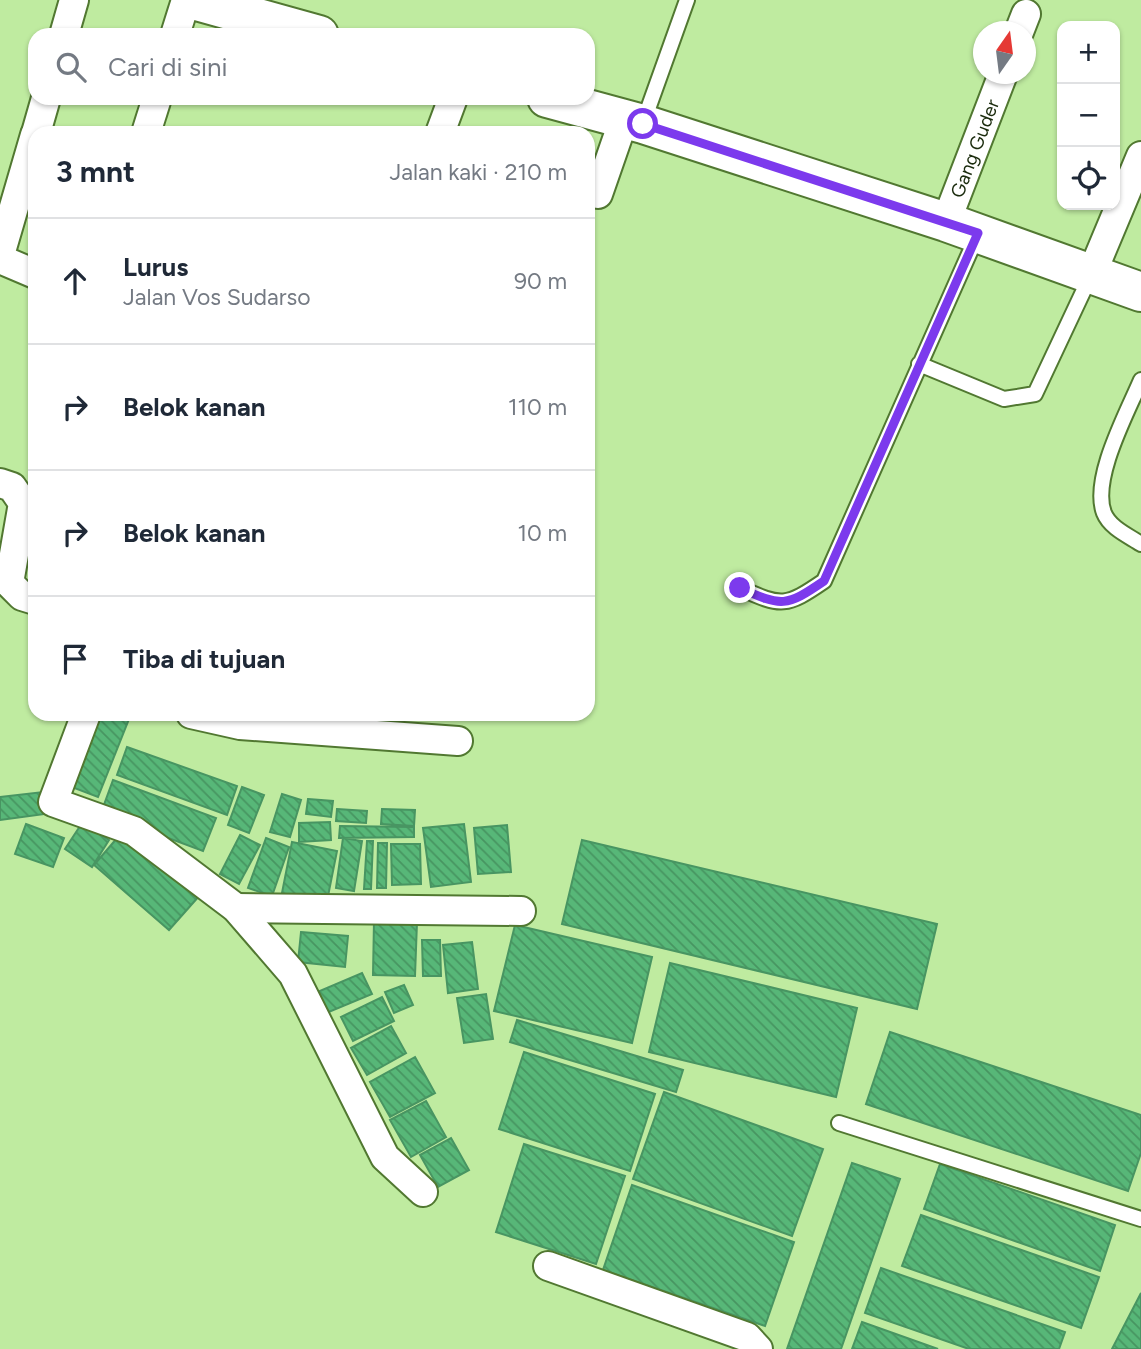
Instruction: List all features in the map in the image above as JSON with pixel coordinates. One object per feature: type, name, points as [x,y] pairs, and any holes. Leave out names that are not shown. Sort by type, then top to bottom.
[{"type":"street","points":[[66,28],[74,0]]},
{"type":"street","points":[[177,28],[186,0]]},
{"type":"street","points":[[193,0],[293,28]]},
{"type":"street","name":"Gang Guder","points":[[962,228],[1000,84]]},
{"type":"street","points":[[37,126],[44,105]]},
{"type":"street","points":[[148,126],[154,105]]},
{"type":"street","points":[[443,126],[450,105]]},
{"type":"street","points":[[572,105],[634,122],[962,228],[1141,292]]},
{"type":"street","points":[[597,194],[634,122]]},
{"type":"street","points":[[1092,273],[1141,156]]},
{"type":"street","points":[[28,159],[0,257],[28,271]]},
{"type":"street","points":[[0,483],[12,487],[23,503],[9,583],[22,596],[28,598]]},
{"type":"street","points":[[83,721],[53,802],[134,831],[236,908],[293,974],[385,1157],[423,1192]]},
{"type":"street","points":[[222,721],[240,725],[458,741]]},
{"type":"street","points":[[236,908],[521,911]]},
{"type":"street","points":[[548,1266],[747,1336],[758,1349]]},
{"type":"lane","points":[[634,122],[687,0]]},
{"type":"lane","points":[[740,588],[767,600],[794,601],[824,581],[919,364],[962,228]]},
{"type":"lane","points":[[919,364],[1004,399],[1035,394],[1092,273]]},
{"type":"lane","points":[[1141,380],[1108,460],[1101,496],[1105,515],[1119,531],[1141,544]]},
{"type":"lane","points":[[839,1123],[1141,1219]]},
{"type":"building","points":[[94,721],[128,721],[98,797],[69,786]]},
{"type":"building","points":[[127,747],[237,786],[227,815],[117,775]]},
{"type":"building","points":[[113,780],[216,818],[203,851],[101,813]]},
{"type":"building","points":[[242,787],[264,795],[249,833],[228,825]]},
{"type":"building","points":[[43,792],[45,814],[0,820],[0,797]]},
{"type":"building","points":[[282,794],[301,800],[290,837],[270,832]]},
{"type":"building","points":[[308,799],[333,801],[331,817],[306,814]]},
{"type":"building","points":[[337,809],[367,811],[366,823],[336,821]]},
{"type":"building","points":[[382,809],[415,810],[414,826],[381,824]]},
{"type":"building","points":[[330,822],[331,840],[299,842],[299,823]]},
{"type":"building","points":[[82,823],[109,840],[92,867],[65,849]]},
{"type":"building","points":[[26,824],[64,838],[53,867],[15,854]]},
{"type":"building","points":[[464,824],[471,882],[431,887],[423,828]]},
{"type":"building","points":[[507,825],[511,872],[478,874],[474,828]]},
{"type":"building","points":[[340,826],[414,827],[414,837],[339,838]]},
{"type":"building","points":[[124,830],[200,895],[169,930],[94,865]]},
{"type":"building","points":[[240,835],[260,845],[239,884],[220,874]]},
{"type":"building","points":[[266,838],[289,847],[272,896],[248,888]]},
{"type":"building","points":[[343,838],[362,841],[354,891],[336,888]]},
{"type":"building","points":[[582,840],[937,924],[917,1009],[562,924]]},
{"type":"building","points":[[367,841],[373,841],[371,889],[364,889]]},
{"type":"building","points":[[292,842],[337,851],[326,906],[281,898]]},
{"type":"building","points":[[378,843],[387,843],[386,888],[377,888]]},
{"type":"building","points":[[391,844],[420,844],[421,884],[392,885]]},
{"type":"building","points":[[374,921],[417,922],[415,976],[373,975]]},
{"type":"building","points":[[515,925],[652,957],[632,1043],[494,1011]]},
{"type":"building","points":[[301,932],[348,936],[345,967],[298,962]]},
{"type":"building","points":[[422,940],[440,940],[441,976],[423,976]]},
{"type":"building","points":[[472,942],[478,989],[448,993],[443,945]]},
{"type":"building","points":[[670,963],[857,1008],[836,1097],[649,1052]]},
{"type":"building","points":[[362,973],[372,994],[324,1014],[315,993]]},
{"type":"building","points":[[404,985],[413,1005],[394,1013],[385,992]]},
{"type":"building","points":[[486,994],[493,1039],[464,1043],[457,998]]},
{"type":"building","points":[[382,997],[394,1021],[353,1041],[341,1017]]},
{"type":"building","points":[[517,1020],[683,1070],[676,1092],[510,1042]]},
{"type":"building","points":[[391,1026],[406,1053],[367,1075],[351,1048]]},
{"type":"building","points":[[890,1032],[1141,1115],[1141,1153],[1128,1191],[866,1104]]},
{"type":"building","points":[[524,1052],[655,1094],[630,1171],[499,1129]]},
{"type":"building","points":[[415,1057],[435,1093],[390,1117],[370,1082]]},
{"type":"building","points":[[664,1092],[823,1149],[792,1236],[633,1179]]},
{"type":"building","points":[[426,1101],[446,1137],[411,1157],[390,1120]]},
{"type":"building","points":[[451,1138],[469,1170],[438,1187],[420,1155]]},
{"type":"building","points":[[524,1144],[625,1176],[596,1264],[496,1232]]},
{"type":"building","points":[[852,1163],[900,1179],[841,1349],[787,1349]]},
{"type":"building","points":[[940,1164],[1115,1225],[1100,1271],[924,1209]]},
{"type":"building","points":[[632,1185],[794,1242],[765,1326],[603,1270]]},
{"type":"building","points":[[921,1215],[1099,1277],[1081,1328],[902,1266]]},
{"type":"building","points":[[881,1268],[1065,1332],[1059,1349],[969,1349],[865,1313]]},
{"type":"building","points":[[1141,1293],[1141,1349],[1112,1349]]},
{"type":"building","points":[[862,1322],[938,1349],[852,1349]]},
{"type":"route","points":[[643,124],[978,233],[824,581],[794,601],[767,600],[740,588]]}]
